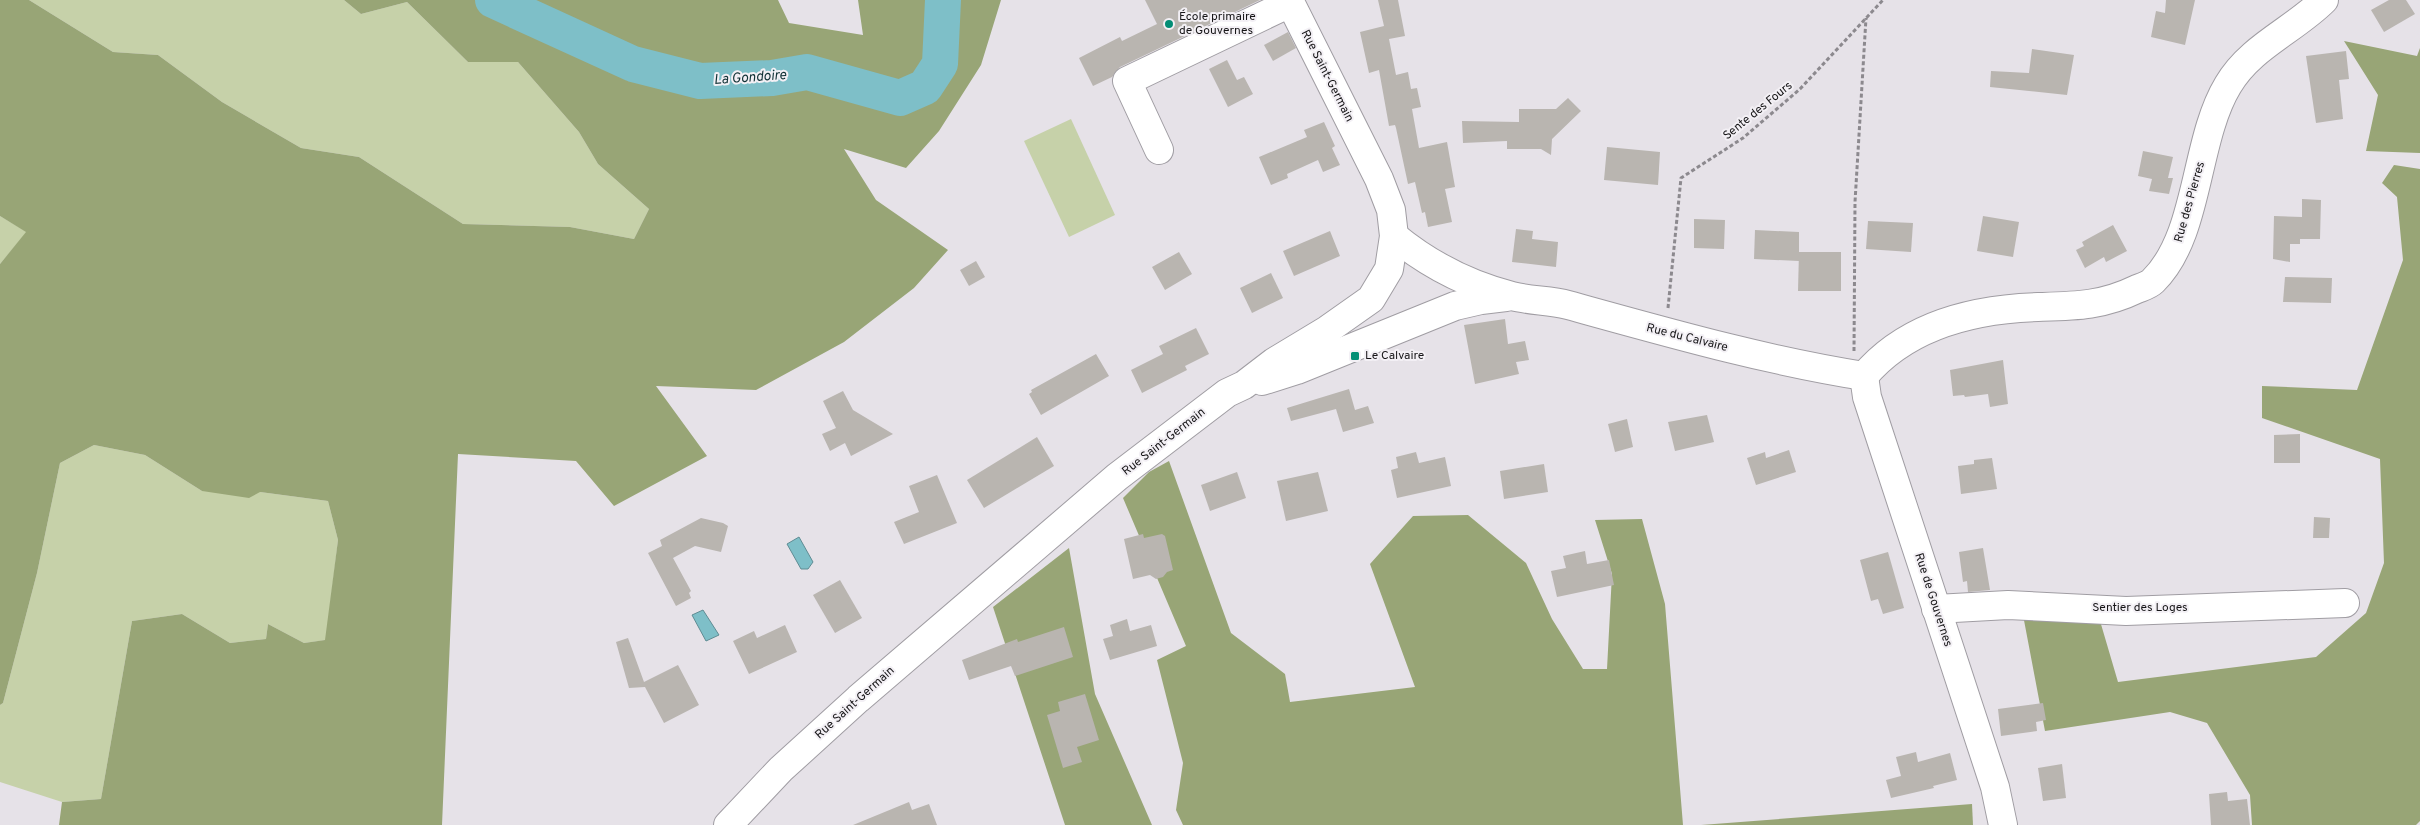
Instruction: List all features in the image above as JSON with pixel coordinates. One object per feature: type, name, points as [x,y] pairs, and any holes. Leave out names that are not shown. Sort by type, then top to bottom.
[{"type":"street","name":"Rue des Pierres","points":[[1859,375],[1908,338],[1949,320],[2036,307],[2076,307],[2120,298],[2153,282],[2177,248],[2216,110],[2228,85],[2245,62],[2324,0]]},
{"type":"street","points":[[1159,150],[1127,81],[1290,2]]},
{"type":"street","name":"Rue Saint-Germain","points":[[728,825],[781,769],[858,700],[1117,478],[1227,393],[1244,385],[1274,362],[1327,330],[1371,299],[1389,269],[1394,236],[1391,210],[1379,179],[1290,2]]},
{"type":"street","name":"Rue du Calvaire","points":[[1394,236],[1417,255],[1445,270],[1512,296],[1566,304],[1666,333],[1814,368],[1859,375]]},
{"type":"street","name":"Rue du Calvaire","points":[[1244,385],[1276,378],[1455,306],[1512,296]]},
{"type":"street","name":"Rue de Gouvernes","points":[[1859,375],[1995,787],[2003,825]]},
{"type":"street","name":"Sentier des Loges","points":[[1936,609],[2008,604],[2126,610],[2345,603]]},
{"type":"path","name":"Sente des Fours","points":[[1666,333],[1680,178],[1743,138],[1800,89],[1883,0]]},
{"type":"path","points":[[1859,375],[1855,202],[1866,18]]},
{"type":"green space","points":[[0,0],[29,0],[113,52],[158,55],[222,102],[301,148],[359,157],[463,224],[570,227],[634,239],[649,209],[598,164],[579,132],[518,62],[468,62],[407,2],[361,14],[344,0],[778,0],[789,23],[863,35],[858,0],[1001,0],[981,65],[939,131],[906,168],[844,149],[876,200],[948,250],[914,288],[844,342],[756,390],[656,386],[707,456],[614,506],[576,461],[458,454],[442,825],[59,825],[62,802],[101,799],[132,621],[182,614],[230,643],[266,639],[268,624],[304,643],[325,640],[338,540],[328,501],[260,492],[249,498],[202,491],[145,455],[94,445],[60,463],[37,573],[3,703],[0,705],[0,264],[26,232],[0,216]]},
{"type":"green space","points":[[29,0],[344,0],[361,14],[407,2],[468,62],[518,62],[579,132],[598,164],[649,209],[634,239],[570,227],[463,224],[359,157],[301,148],[222,102],[158,55],[113,52]]},
{"type":"green space","points":[[2344,41],[2417,56],[2420,48],[2420,153],[2366,151],[2378,95]]},
{"type":"green space","points":[[1071,119],[1115,215],[1069,237],[1024,141]]},
{"type":"green space","points":[[2394,165],[2420,169],[2420,821],[2416,825],[2252,825],[2250,795],[2207,723],[2170,712],[2045,731],[2023,615],[2098,614],[2118,682],[2316,657],[2366,613],[2384,563],[2380,459],[2262,418],[2262,386],[2357,390],[2403,260],[2397,197],[2382,183]]},
{"type":"green space","points":[[0,216],[27,232],[0,264]]},
{"type":"green space","points":[[94,445],[145,455],[202,491],[260,492],[328,501],[338,540],[326,640],[304,643],[268,624],[266,639],[230,643],[182,614],[132,621],[101,799],[62,802],[0,782],[0,705],[3,703],[37,573],[60,463]]},
{"type":"green space","points":[[1169,461],[1231,633],[1285,674],[1290,702],[1415,687],[1370,564],[1413,516],[1468,515],[1526,563],[1552,619],[1583,669],[1607,669],[1612,574],[1595,520],[1642,519],[1665,604],[1683,825],[1183,825],[1176,810],[1183,763],[1157,660],[1186,646],[1123,498],[1149,472]]},
{"type":"green space","points":[[1069,548],[1095,694],[1152,825],[1065,825],[993,607]]},
{"type":"green space","points":[[1972,804],[1973,825],[1701,825]]},
{"type":"water","points":[[799,537],[813,562],[808,569],[801,569],[787,544]]},
{"type":"water","points":[[703,610],[719,635],[706,641],[692,615]]},
{"type":"building","points":[[1145,0],[1260,0],[1120,67],[1112,77],[1093,86],[1079,58],[1120,37],[1122,41],[1157,24]]},
{"type":"building","points":[[1378,0],[1398,0],[1405,36],[1389,39],[1396,75],[1408,72],[1411,89],[1417,88],[1421,107],[1412,109],[1419,148],[1447,142],[1455,187],[1445,189],[1452,222],[1428,227],[1425,212],[1422,213],[1415,182],[1408,184],[1395,125],[1389,126],[1379,70],[1369,73],[1360,32],[1384,26]]},
{"type":"building","points":[[2166,0],[2195,0],[2185,45],[2151,37],[2156,11],[2165,13]]},
{"type":"building","points":[[2389,0],[2406,0],[2415,14],[2384,32],[2371,10]]},
{"type":"building","points":[[1288,32],[1296,48],[1273,61],[1264,45]]},
{"type":"building","points":[[2032,49],[2074,55],[2067,95],[1990,87],[1991,71],[2029,73]]},
{"type":"building","points":[[2346,51],[2349,79],[2339,80],[2343,119],[2316,123],[2306,56]]},
{"type":"building","points":[[1227,60],[1237,80],[1244,77],[1253,94],[1228,107],[1209,69]]},
{"type":"building","points":[[1568,98],[1581,111],[1552,139],[1551,155],[1541,149],[1507,149],[1507,141],[1463,143],[1462,121],[1519,122],[1519,109],[1556,109]]},
{"type":"building","points":[[1324,122],[1335,146],[1332,148],[1340,165],[1323,172],[1318,160],[1287,174],[1288,178],[1271,185],[1259,157],[1307,137],[1304,130]]},
{"type":"building","points":[[1607,147],[1660,152],[1658,185],[1604,180]]},
{"type":"building","points":[[2143,151],[2173,157],[2168,178],[2173,178],[2169,194],[2149,191],[2152,179],[2138,176]]},
{"type":"building","points":[[2302,199],[2321,200],[2320,239],[2300,239],[2300,244],[2290,244],[2290,262],[2273,259],[2274,216],[2302,217]]},
{"type":"building","points":[[1983,216],[2019,222],[2013,257],[1977,251]]},
{"type":"building","points":[[1694,219],[1725,220],[1724,249],[1694,248]]},
{"type":"building","points":[[1868,221],[1913,223],[1911,252],[1866,249]]},
{"type":"building","points":[[2113,225],[2127,251],[2106,262],[2104,257],[2085,268],[2076,250],[2084,246],[2082,242]]},
{"type":"building","points":[[1516,229],[1533,231],[1532,239],[1558,242],[1556,267],[1512,262]]},
{"type":"building","points":[[1755,230],[1799,232],[1799,261],[1754,259]]},
{"type":"building","points":[[1330,231],[1340,256],[1294,276],[1283,251]]},
{"type":"building","points":[[1179,252],[1192,274],[1165,290],[1152,267]]},
{"type":"building","points":[[1799,252],[1841,252],[1841,291],[1798,291]]},
{"type":"building","points":[[976,261],[985,277],[969,286],[960,270]]},
{"type":"building","points":[[1271,273],[1283,298],[1252,313],[1240,288]]},
{"type":"building","points":[[2285,277],[2332,278],[2331,303],[2283,302]]},
{"type":"building","points":[[1505,319],[1508,344],[1525,341],[1529,360],[1516,362],[1519,374],[1475,384],[1464,325]]},
{"type":"building","points":[[1196,328],[1209,354],[1185,366],[1187,370],[1142,393],[1131,370],[1163,354],[1159,346]]},
{"type":"building","points":[[1096,354],[1109,376],[1041,415],[1029,394],[1032,392],[1031,390]]},
{"type":"building","points":[[2003,360],[2008,404],[1990,407],[1988,394],[1965,397],[1964,395],[1953,396],[1950,370]]},
{"type":"building","points":[[1349,389],[1355,410],[1368,406],[1374,423],[1343,432],[1336,409],[1291,421],[1287,408]]},
{"type":"building","points":[[843,391],[853,410],[893,434],[851,456],[845,443],[830,451],[822,434],[836,428],[823,401]]},
{"type":"building","points":[[1707,415],[1714,442],[1675,451],[1668,422]]},
{"type":"building","points":[[1627,419],[1633,447],[1615,452],[1608,424]]},
{"type":"building","points":[[2300,434],[2300,463],[2274,463],[2274,435]]},
{"type":"building","points":[[1037,437],[1054,466],[984,508],[967,480]]},
{"type":"building","points":[[1789,450],[1796,472],[1756,485],[1747,458],[1765,452],[1766,458]]},
{"type":"building","points":[[1416,452],[1419,463],[1445,457],[1451,486],[1397,498],[1391,470],[1398,468],[1396,457]]},
{"type":"building","points":[[1992,458],[1997,489],[1961,494],[1958,466],[1974,464],[1974,460]]},
{"type":"building","points":[[1544,464],[1548,492],[1504,499],[1500,471]]},
{"type":"building","points":[[1237,472],[1246,498],[1210,511],[1201,485]]},
{"type":"building","points":[[1318,472],[1328,511],[1286,521],[1277,481]]},
{"type":"building","points":[[937,475],[957,523],[904,544],[894,522],[919,512],[909,486]]},
{"type":"building","points":[[2314,517],[2330,518],[2329,538],[2313,538]]},
{"type":"building","points":[[701,518],[728,526],[721,552],[695,546],[673,558],[691,591],[689,593],[691,598],[676,606],[648,553],[662,546],[660,540]]},
{"type":"building","points":[[1143,534],[1144,538],[1162,534],[1165,536],[1173,570],[1167,572],[1163,577],[1156,579],[1150,575],[1133,579],[1124,539]]},
{"type":"building","points":[[1983,548],[1990,590],[1968,592],[1967,581],[1963,582],[1959,552]]},
{"type":"building","points":[[1585,551],[1587,564],[1609,560],[1614,585],[1557,597],[1551,571],[1566,568],[1563,556]]},
{"type":"building","points":[[1888,552],[1904,608],[1883,614],[1878,599],[1871,601],[1860,560]]},
{"type":"building","points":[[840,580],[862,618],[835,633],[813,595]]},
{"type":"building","points":[[1127,619],[1130,631],[1151,625],[1157,646],[1110,660],[1103,639],[1113,636],[1110,625]]},
{"type":"building","points":[[785,625],[797,652],[749,674],[733,641],[754,631],[757,638]]},
{"type":"building","points":[[1064,627],[1073,657],[1015,676],[1011,666],[969,680],[962,660],[1017,639],[1018,642]]},
{"type":"building","points":[[628,638],[644,682],[678,665],[699,705],[664,723],[645,687],[629,688],[616,642]]},
{"type":"building","points":[[1085,694],[1099,740],[1077,747],[1082,762],[1063,768],[1047,715],[1060,711],[1058,702]]},
{"type":"building","points":[[2043,703],[2046,720],[2036,722],[2037,731],[2001,736],[1998,709]]},
{"type":"building","points":[[1916,752],[1918,762],[1950,753],[1957,780],[1933,786],[1934,788],[1891,798],[1886,780],[1901,776],[1896,757]]},
{"type":"building","points":[[2062,764],[2066,798],[2043,801],[2038,768]]},
{"type":"building","points":[[2227,792],[2228,801],[2247,799],[2250,825],[2211,825],[2209,794]]},
{"type":"building","points":[[909,802],[912,810],[929,804],[937,825],[853,825]]},
{"type":"waterway","name":"La Gondoire","points":[[493,0],[633,64],[700,81],[772,78],[807,72],[900,98],[925,87],[940,64],[943,0]]},
{"type":"place","name":"École primaire de Gouvernes","points":[[1169,24]]},
{"type":"place","name":"Le Calvaire","points":[[1355,356]]}]
